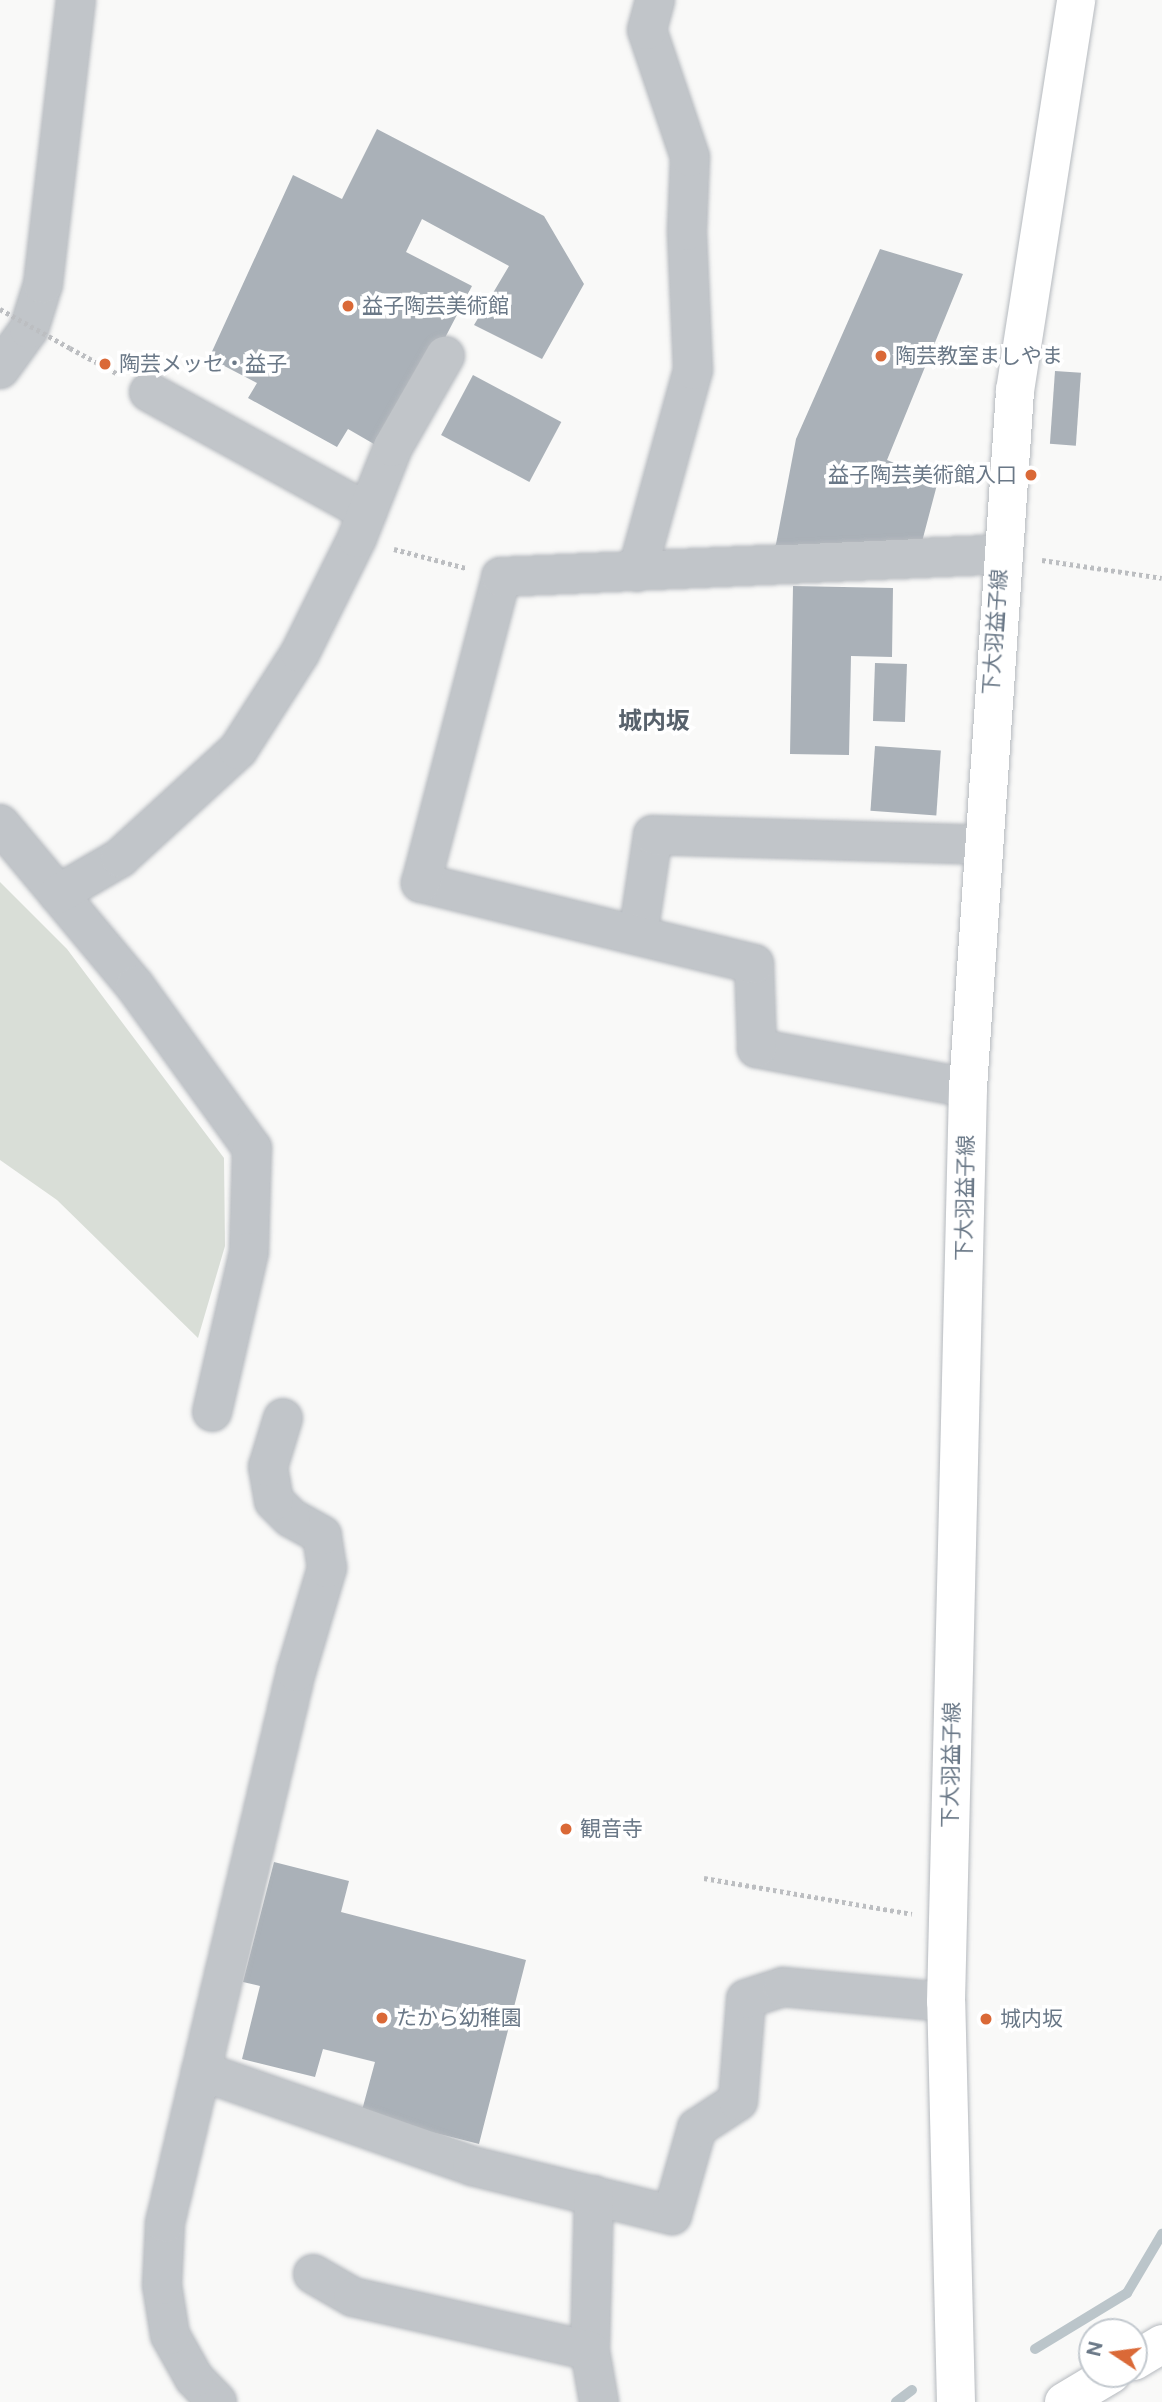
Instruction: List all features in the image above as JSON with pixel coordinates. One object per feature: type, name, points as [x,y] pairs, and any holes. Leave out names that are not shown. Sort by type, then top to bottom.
[{"type":"main road","name":"下大羽益子線","points":[[956,2402],[946,2002],[968,1088],[1000,554],[1035,240],[1076,0]]},
{"type":"main road","points":[[1063,2402],[1087,2388]]},
{"type":"street","points":[[0,369],[29,329],[43,284],[76,0]]},
{"type":"street","points":[[637,572],[693,370],[687,231],[690,157],[647,30],[655,0]]},
{"type":"street","points":[[58,894],[120,858],[238,750],[300,653],[362,525],[393,447],[445,356]]},
{"type":"street","points":[[149,392],[362,525]]},
{"type":"street","points":[[968,1088],[757,1048],[754,964],[421,883],[501,578],[1000,554]]},
{"type":"street","points":[[0,824],[135,986],[252,1148],[249,1252],[212,1412]]},
{"type":"street","points":[[638,935],[653,835],[981,845]]},
{"type":"street","points":[[217,2402],[194,2378],[170,2335],[162,2285],[165,2223],[296,1672],[327,1568],[322,1535],[291,1518],[274,1500],[268,1467],[283,1418]]},
{"type":"street","points":[[201,2071],[472,2166],[672,2215],[697,2128],[738,2101],[746,1999],[783,1987],[946,2002]]},
{"type":"street","points":[[594,2195],[590,2351],[599,2402]]},
{"type":"street","points":[[313,2274],[353,2297],[590,2351]]},
{"type":"path","points":[[0,309],[149,392]]},
{"type":"path","points":[[362,525],[501,578]]},
{"type":"path","points":[[1000,554],[1162,578]]},
{"type":"path","points":[[704,1878],[947,1920]]},
{"type":"shaded area","points":[[0,882],[67,949],[224,1158],[225,1246],[198,1338],[57,1200],[0,1160]]},
{"type":"building","name":"益子陶芸美術館","points":[[377,129],[544,216],[584,284],[542,359],[474,325],[509,266],[422,219],[406,252],[472,286],[386,451],[348,429],[337,447],[248,398],[257,383],[209,358],[293,175],[342,199]]},
{"type":"building","name":"陶芸教室ましやま","points":[[880,249],[963,274],[887,460],[938,481],[919,553],[772,565],[796,439]]},
{"type":"building","points":[[1055,371],[1081,373],[1076,446],[1050,444]]},
{"type":"building","points":[[473,375],[561,422],[529,482],[441,435]]},
{"type":"building","points":[[793,586],[893,588],[892,657],[851,656],[849,755],[790,754]]},
{"type":"building","points":[[875,663],[907,664],[905,722],[873,721]]},
{"type":"building","points":[[875,746],[941,751],[936,815],[870,811]]},
{"type":"building","name":"たから幼稚園","points":[[274,1862],[349,1881],[341,1912],[526,1960],[479,2144],[361,2114],[375,2062],[323,2049],[315,2077],[242,2059],[260,1986],[243,1982]]},
{"type":"waterway","points":[[1035,2349],[1127,2293],[1162,2234]]},
{"type":"waterway","points":[[896,2402],[912,2390]]},
{"type":"place","name":"益子陶芸美術館","points":[[348,306]]},
{"type":"place","name":"陶芸教室ましやま","points":[[881,356]]},
{"type":"place","name":"陶芸メッセ・益子","points":[[105,364]]},
{"type":"place","name":"益子陶芸美術館入口","points":[[1031,475]]},
{"type":"place","name":"観音寺","points":[[566,1829]]},
{"type":"place","name":"たから幼稚園","points":[[382,2018]]},
{"type":"place","name":"城内坂","points":[[986,2019]]},
{"type":"district","name":"城内坂","points":[[654,721]]}]
